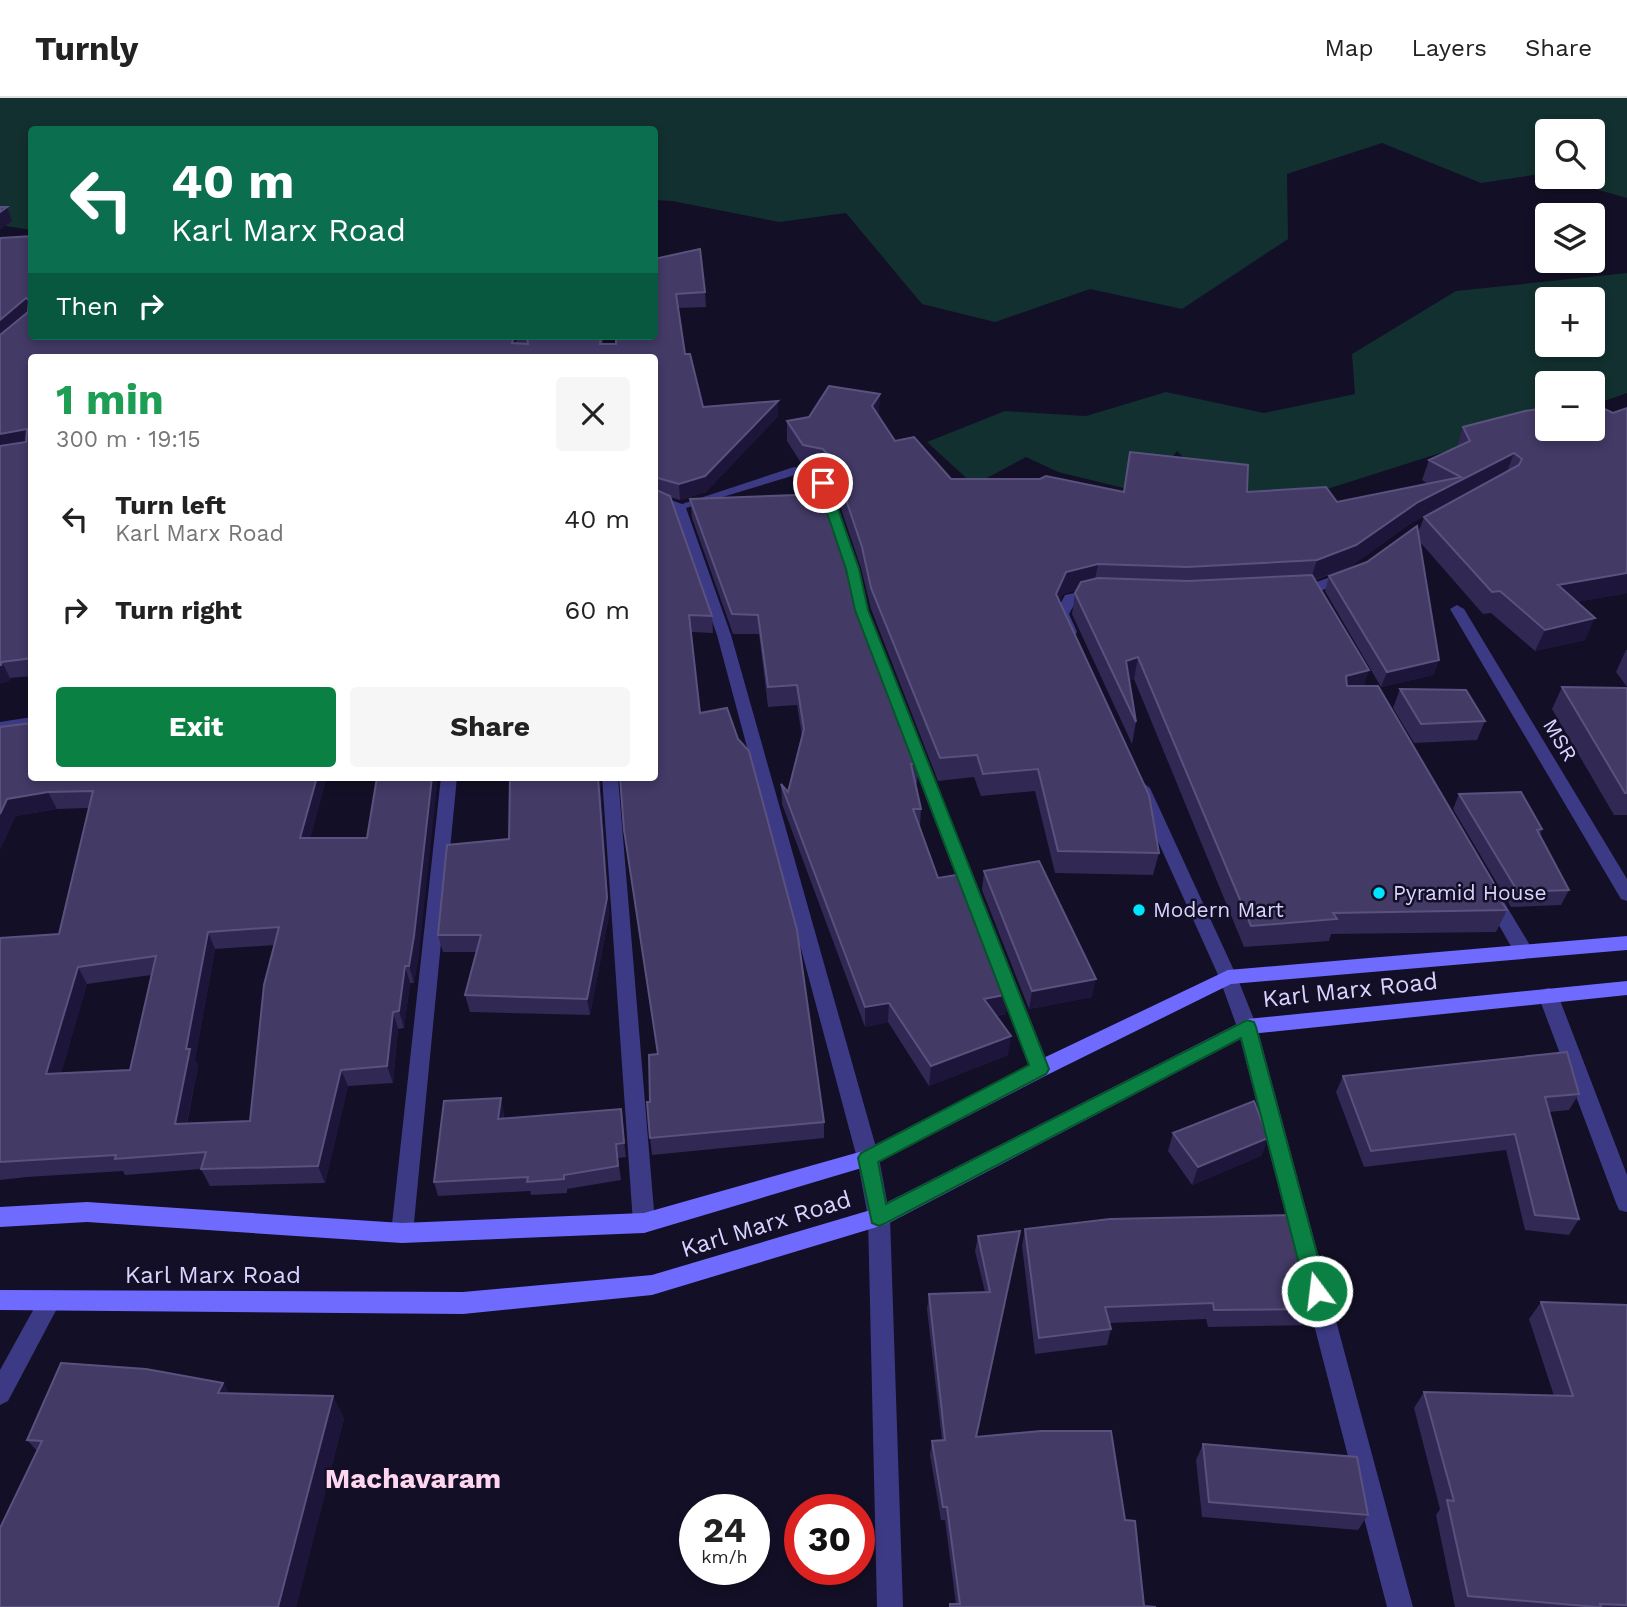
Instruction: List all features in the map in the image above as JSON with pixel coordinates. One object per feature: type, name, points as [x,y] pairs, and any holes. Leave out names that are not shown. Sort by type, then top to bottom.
[{"type":"main road","name":"Karl Marx Road","points":[[0,1217],[87,1212],[402,1233],[644,1223],[868,1158],[1040,1069],[1228,977],[1627,943]]},
{"type":"main road","name":"Karl Marx Road","points":[[0,1300],[463,1303],[652,1285],[879,1217],[1247,1027],[1627,988]]},
{"type":"street","points":[[658,500],[679,508],[794,471],[817,475],[823,483],[852,569],[861,610],[1040,1069]]},
{"type":"street","points":[[679,508],[724,635],[868,1158],[879,1217],[890,1607]]},
{"type":"street","points":[[1286,590],[1316,594],[1366,565]]},
{"type":"street","points":[[1079,651],[1062,614],[1070,598],[1094,592],[1119,593]]},
{"type":"street","name":"MSR","points":[[1457,609],[1627,894]]},
{"type":"street","points":[[0,727],[28,723]]},
{"type":"street","points":[[1131,764],[1228,977],[1247,1027],[1400,1607]]},
{"type":"street","points":[[402,1233],[449,781]]},
{"type":"street","points":[[610,781],[644,1223]]},
{"type":"street","points":[[1483,881],[1524,952]]},
{"type":"street","points":[[1548,995],[1627,1203]]},
{"type":"street","points":[[0,1393],[50,1301]]},
{"type":"green space","points":[[0,98],[1627,98],[1627,198],[1595,189],[1605,189],[1605,119],[1535,119],[1535,175],[1481,183],[1382,143],[1287,174],[1288,239],[1182,309],[1090,289],[995,322],[922,304],[846,213],[779,222],[658,200],[658,126],[28,126],[28,230],[0,225]]},
{"type":"green space","points":[[1627,273],[1627,393],[1605,401],[1605,371],[1535,371],[1535,423],[1277,505],[1207,481],[1177,451],[1144,493],[1058,472],[1026,457],[974,485],[927,442],[1005,411],[1086,416],[1166,392],[1264,413],[1355,394],[1352,354],[1456,291]]},
{"type":"building","points":[[28,236],[28,299],[26,298],[0,320],[0,238]]},
{"type":"building","points":[[700,249],[705,292],[676,294],[685,354],[690,354],[703,407],[778,401],[705,476],[679,484],[658,478],[658,354],[28,354],[28,659],[2,662],[0,665],[0,446],[26,442],[27,429],[0,434],[0,335],[28,312],[28,340],[513,340],[512,343],[528,344],[528,340],[600,340],[600,344],[616,344],[616,340],[658,340],[658,258]]},
{"type":"building","points":[[829,386],[880,394],[872,406],[895,441],[914,437],[951,479],[1040,479],[1046,476],[1124,492],[1130,452],[1248,465],[1247,492],[1326,487],[1337,502],[1461,477],[1429,460],[1470,441],[1463,427],[1535,410],[1535,441],[1605,441],[1605,409],[1613,413],[1627,408],[1627,573],[1558,585],[1595,618],[1545,630],[1500,591],[1492,592],[1424,517],[1519,465],[1522,459],[1514,453],[1418,502],[1356,545],[1317,560],[1187,567],[1098,564],[1066,572],[1056,594],[1149,795],[1159,853],[1058,851],[1038,769],[983,774],[977,755],[940,758],[871,588],[862,547],[833,461],[823,449],[803,445],[787,421],[809,417]]},
{"type":"building","points":[[658,491],[670,496],[712,616],[689,615],[700,713],[727,708],[738,739],[749,751],[797,930],[824,1122],[650,1138],[647,1102],[650,1102],[649,1055],[658,1054],[624,830],[620,781],[658,781]]},
{"type":"building","points":[[824,494],[843,551],[852,592],[919,763],[911,764],[921,809],[913,809],[938,878],[962,874],[1009,994],[984,999],[1011,1036],[931,1066],[889,1003],[865,1007],[781,784],[788,792],[804,729],[797,685],[768,687],[758,615],[732,614],[690,499]]},
{"type":"building","points":[[1417,526],[1439,660],[1387,672],[1329,576],[1367,562]]},
{"type":"building","points":[[1312,575],[1369,670],[1346,676],[1347,686],[1378,686],[1507,910],[1333,913],[1337,919],[1251,926],[1138,657],[1126,661],[1136,722],[1075,593],[1081,582],[1098,578],[1188,581]]},
{"type":"building","points":[[1562,687],[1627,688],[1627,793],[1625,793]]},
{"type":"building","points":[[1400,689],[1466,690],[1485,721],[1421,724]]},
{"type":"building","points":[[28,724],[28,781],[316,781],[300,838],[367,838],[376,781],[432,781],[414,936],[409,966],[405,966],[399,1011],[393,1012],[387,1066],[341,1070],[318,1166],[201,1169],[206,1152],[115,1159],[116,1155],[0,1162],[0,938],[59,934],[93,791],[48,792],[7,799],[0,814],[0,727]],"holes":[[[279,927],[264,985],[250,1121],[175,1124],[208,932]],[[156,956],[130,1070],[46,1074],[78,967]]]},
{"type":"building","points":[[510,781],[598,781],[607,898],[587,999],[465,995],[481,935],[438,935],[447,845],[509,839]]},
{"type":"building","points":[[1521,792],[1542,829],[1537,830],[1569,890],[1518,892],[1459,794]]},
{"type":"building","points":[[1039,861],[1096,979],[1032,991],[984,871]]},
{"type":"building","points":[[1567,1052],[1579,1094],[1545,1097],[1579,1219],[1535,1215],[1515,1134],[1371,1151],[1343,1076]]},
{"type":"building","points":[[501,1098],[498,1119],[621,1109],[624,1143],[616,1144],[618,1166],[564,1175],[564,1179],[527,1182],[528,1177],[434,1182],[444,1101]]},
{"type":"building","points":[[1254,1101],[1268,1138],[1198,1167],[1173,1133]]},
{"type":"building","points":[[1292,1215],[1318,1309],[1214,1310],[1213,1303],[1105,1307],[1111,1329],[1039,1338],[1025,1229],[1110,1219]]},
{"type":"building","points":[[1020,1231],[976,1437],[1041,1431],[1111,1431],[1125,1520],[1135,1521],[1144,1606],[1156,1607],[950,1607],[950,1604],[960,1604],[947,1507],[943,1507],[932,1441],[945,1440],[929,1294],[990,1292],[978,1236]]},
{"type":"building","points":[[1541,1302],[1627,1305],[1627,1605],[1600,1604],[1601,1607],[1597,1607],[1468,1596],[1447,1500],[1454,1501],[1424,1392],[1573,1396]]},
{"type":"building","points":[[61,1363],[146,1369],[223,1383],[218,1393],[333,1396],[278,1607],[0,1607],[0,1528],[42,1441],[27,1440]]},
{"type":"building","points":[[1203,1444],[1357,1457],[1368,1515],[1209,1502]]},
{"type":"place","name":"Pyramid House","points":[[1379,893]]},
{"type":"place","name":"Modern Mart","points":[[1139,910]]},
{"type":"district","name":"Machavaram","points":[[413,1478]]},
{"type":"route","points":[[823,483],[852,569],[861,610],[1040,1069],[868,1158],[879,1217],[1247,1027],[1317,1291]]}]
